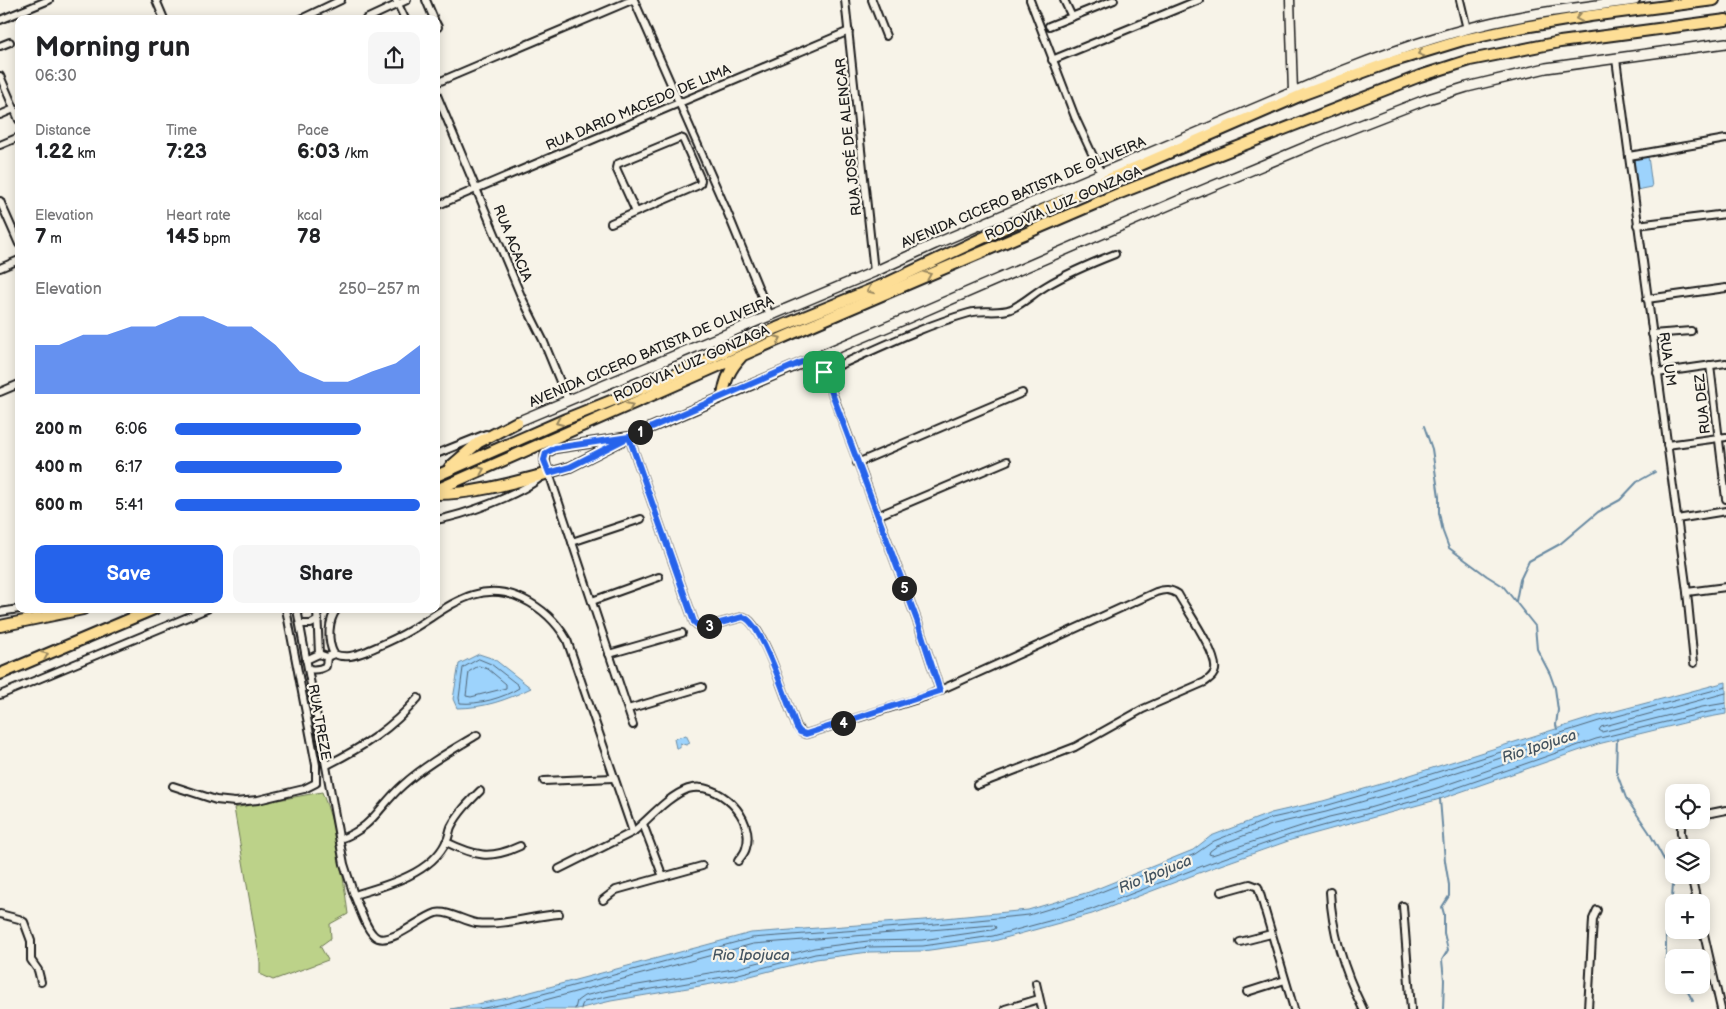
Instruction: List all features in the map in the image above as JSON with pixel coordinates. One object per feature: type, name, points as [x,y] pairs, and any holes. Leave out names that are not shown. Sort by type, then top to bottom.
[{"type":"highway","name":"RODOVIA LUIZ GONZAGA","points":[[440,474],[566,419],[663,380],[777,328],[885,284],[1104,181],[1304,94],[1391,62],[1463,40],[1590,16],[1714,0]]},
{"type":"highway","name":"RODOVIA LUIZ GONZAGA","points":[[440,490],[745,354],[1120,193],[1420,76],[1470,60],[1560,42],[1726,20]]},
{"type":"highway","points":[[724,396],[728,374],[735,363],[745,354]]},
{"type":"highway","points":[[440,474],[479,442],[517,422]]},
{"type":"highway","points":[[440,493],[451,494],[494,487],[546,474]]},
{"type":"highway","points":[[0,626],[63,613]]},
{"type":"highway","points":[[0,674],[145,613]]},
{"type":"main road","name":"AVENIDA CICERO BATISTA DE OLIVEIRA","points":[[517,422],[874,272],[1101,173],[1398,49],[1508,19],[1556,10],[1635,0]]},
{"type":"main road","points":[[629,437],[555,448],[546,453],[544,460],[546,474],[570,467],[629,437],[818,355],[1201,191],[1390,113],[1450,92],[1546,68],[1726,43]]},
{"type":"street","points":[[0,20],[49,0]]},
{"type":"street","points":[[156,0],[162,15]]},
{"type":"street","points":[[310,15],[342,0]]},
{"type":"street","points":[[373,15],[397,2],[408,0]]},
{"type":"street","points":[[426,0],[432,15]]},
{"type":"street","points":[[440,81],[633,0],[680,103],[770,316]]},
{"type":"street","name":"RUA JOSÉ DE ALENCAR","points":[[845,0],[874,272]]},
{"type":"street","points":[[872,0],[886,36]]},
{"type":"street","points":[[1030,0],[1075,117],[1101,173]]},
{"type":"street","points":[[1064,0],[1072,17]]},
{"type":"street","points":[[1049,26],[1114,0]]},
{"type":"street","points":[[1052,60],[1199,0]]},
{"type":"street","points":[[1290,0],[1293,92]]},
{"type":"street","points":[[1460,0],[1467,29]]},
{"type":"street","points":[[397,2],[403,15]]},
{"type":"street","name":"RUA DARIO MACEDO DE LIMA","points":[[440,204],[849,31]]},
{"type":"street","points":[[0,46],[10,42]]},
{"type":"street","name":"RUA UM","points":[[1616,59],[1687,592],[1694,663]]},
{"type":"street","points":[[0,76],[14,109],[0,115]]},
{"type":"street","name":"RUA ACACIA","points":[[440,103],[521,296],[568,401]]},
{"type":"street","points":[[611,223],[699,185],[701,180],[685,141],[680,138],[618,163],[616,168],[636,212]]},
{"type":"street","points":[[0,145],[15,139]]},
{"type":"street","points":[[1629,156],[1726,140]]},
{"type":"street","points":[[693,161],[702,157]]},
{"type":"street","points":[[0,201],[15,235]]},
{"type":"street","points":[[1637,226],[1726,214]]},
{"type":"street","points":[[824,372],[928,327],[970,313],[1011,309],[1055,281],[1115,254]]},
{"type":"street","points":[[0,268],[15,262]]},
{"type":"street","points":[[1648,299],[1726,288]]},
{"type":"street","points":[[1652,334],[1691,331]]},
{"type":"street","points":[[818,355],[876,516],[918,623],[940,691]]},
{"type":"street","points":[[1657,372],[1726,363]]},
{"type":"street","name":"RUA DEZ","points":[[1710,365],[1726,499]]},
{"type":"street","points":[[0,392],[15,386]]},
{"type":"street","points":[[857,463],[1022,393]]},
{"type":"street","name":"AVENIDA CICERO BATISTA DE OLIVEIRA","points":[[440,452],[517,422]]},
{"type":"street","points":[[629,437],[694,622],[701,628],[747,617],[767,650],[800,732],[806,734],[940,691],[1164,589],[1172,590],[1178,594],[1212,653],[1215,669],[1212,676],[1205,682],[1143,709],[1075,747],[977,785]]},
{"type":"street","points":[[1667,445],[1726,437]]},
{"type":"street","points":[[876,516],[1007,461]]},
{"type":"street","points":[[440,519],[471,510],[520,491],[546,474],[572,542],[633,725]]},
{"type":"street","points":[[1677,519],[1726,511]]},
{"type":"street","points":[[572,542],[641,519]]},
{"type":"street","points":[[592,601],[659,578]]},
{"type":"street","points":[[1687,592],[1726,587]]},
{"type":"street","points":[[440,611],[473,594],[494,591],[514,594],[545,612],[560,627],[567,640],[633,832]]},
{"type":"street","points":[[0,612],[15,610]]},
{"type":"street","points":[[0,695],[197,613]]},
{"type":"street","name":"RUA TREZE","points":[[173,786],[216,800],[235,802],[258,800],[304,789],[316,783],[314,756],[287,613]]},
{"type":"street","points":[[298,613],[344,864],[354,895],[372,935],[379,938],[388,938],[437,913],[448,913],[463,920],[491,924],[560,914]]},
{"type":"street","points":[[317,613],[319,654]]},
{"type":"street","points":[[334,654],[330,646],[329,637],[331,621],[335,613]]},
{"type":"street","points":[[306,660],[319,654],[327,657],[334,654],[339,656],[355,655],[409,632],[437,613]]},
{"type":"street","points":[[301,624],[312,624],[318,620]]},
{"type":"street","points":[[610,654],[682,633]]},
{"type":"street","points":[[308,669],[322,669],[326,666],[327,657]]},
{"type":"street","points":[[628,709],[702,687]]},
{"type":"street","points":[[327,765],[376,738],[390,727],[418,698]]},
{"type":"street","points":[[340,839],[360,831],[403,785],[447,753],[477,735]]},
{"type":"street","points":[[544,781],[613,778]]},
{"type":"street","points":[[559,870],[633,832],[674,796],[688,789],[701,788],[713,791],[724,797],[734,806],[745,822],[748,838],[746,849],[738,861]]},
{"type":"street","points":[[354,895],[387,886],[425,866],[438,854],[458,817],[480,791]]},
{"type":"street","points":[[1710,813],[1726,810]]},
{"type":"street","points":[[643,824],[663,877]]},
{"type":"street","points":[[446,842],[468,852],[484,855],[508,852],[520,846]]},
{"type":"street","points":[[603,900],[616,890],[702,866]]},
{"type":"street","points":[[1221,892],[1250,884],[1258,887],[1294,1009]]},
{"type":"street","points":[[1330,892],[1332,917],[1350,982],[1363,1009]]},
{"type":"street","points":[[1403,906],[1411,1009]]},
{"type":"street","points":[[1588,1009],[1592,919],[1597,910]]},
{"type":"street","points":[[0,914],[20,919],[24,922],[31,941],[31,960],[38,970],[41,982]]},
{"type":"street","points":[[1240,942],[1271,934]]},
{"type":"street","points":[[1705,939],[1721,1009]]},
{"type":"street","points":[[1247,992],[1285,980]]},
{"type":"street","points":[[1036,983],[1042,1009]]},
{"type":"street","points":[[1005,1009],[1039,999]]},
{"type":"green space","points":[[322,792],[336,836],[348,914],[330,924],[331,938],[320,946],[328,960],[273,980],[260,974],[260,962],[234,808]]},
{"type":"water","points":[[1648,156],[1652,187],[1637,190],[1634,159]]},
{"type":"water","points":[[479,654],[494,659],[531,688],[513,696],[477,707],[457,708],[453,699],[459,664]]},
{"type":"water","name":"Rio Ipojuca","points":[[1726,682],[1726,714],[1598,744],[1440,799],[1291,840],[1092,914],[994,941],[923,951],[869,952],[816,959],[735,980],[611,1001],[577,1009],[451,1009],[508,998],[751,933],[1028,910],[1089,892],[1193,850],[1211,836],[1271,813],[1323,801],[1388,782],[1597,716]]},
{"type":"water","points":[[686,735],[690,743],[686,745],[680,743],[680,748],[676,748],[674,739]]},
{"type":"waterway","name":"Rio Ipojuca","points":[[1424,426],[1432,449],[1439,497],[1439,513],[1449,548],[1503,586],[1535,626],[1537,649],[1555,688],[1558,710],[1557,729]]},
{"type":"waterway","points":[[1516,601],[1520,580],[1529,561],[1560,544],[1598,512],[1620,500],[1637,482],[1655,472]]},
{"type":"waterway","points":[[1617,739],[1616,771],[1626,798],[1649,832],[1668,867],[1673,884],[1671,912],[1666,933],[1666,949]]},
{"type":"waterway","points":[[1440,799],[1449,885],[1449,896],[1442,907],[1444,933],[1448,950],[1442,960],[1444,980],[1443,1009]]},
{"type":"waterway","points":[[1689,994],[1693,1001]]},
{"type":"route","points":[[824,372],[818,355],[629,437],[570,467],[549,473],[544,460],[546,453],[555,448],[629,437],[691,617],[697,626],[701,628],[747,617],[767,650],[797,728],[800,732],[806,734],[940,691],[918,623],[876,516],[824,372]]}]
